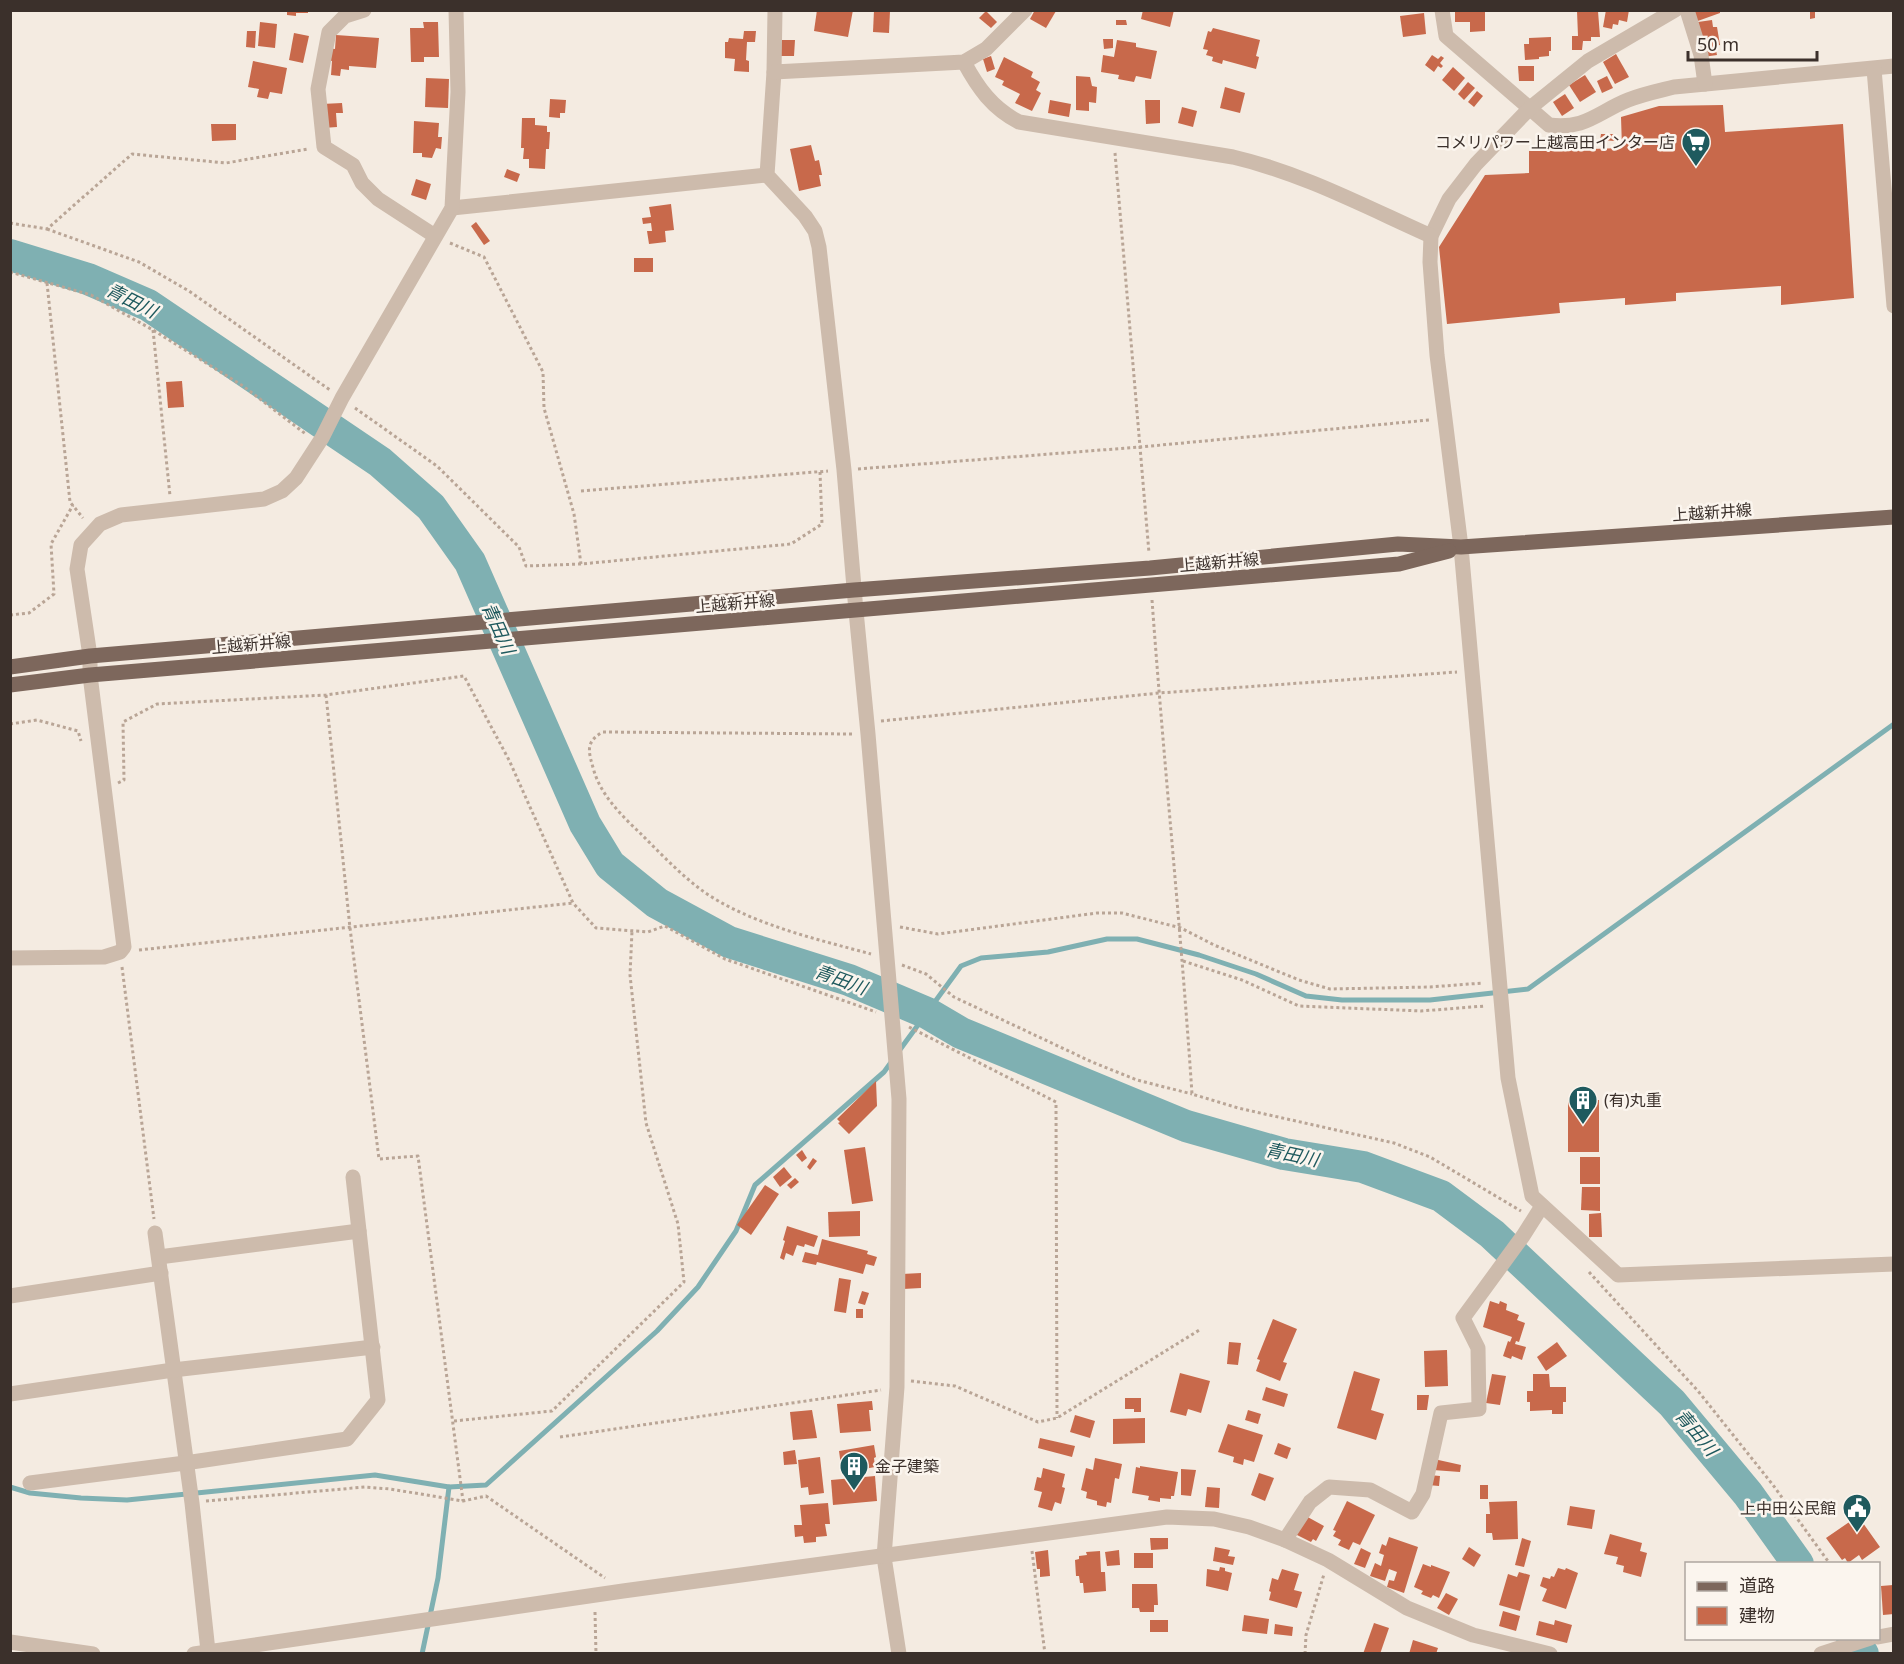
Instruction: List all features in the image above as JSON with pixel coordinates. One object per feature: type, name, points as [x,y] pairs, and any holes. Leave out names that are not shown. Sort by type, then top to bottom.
[{"type":"main road","name":"上越新井線","points":[[10,667],[90,656],[854,590],[1150,568],[1398,544],[1461,547],[1893,517]]},
{"type":"main road","name":"上越新井線","points":[[10,685],[90,675],[1399,564],[1461,547]]},
{"type":"street","points":[[364,10],[345,16],[329,32],[318,89],[324,147],[353,165],[362,183],[378,199],[435,236]]},
{"type":"street","points":[[10,958],[104,957],[120,952],[124,942],[90,675],[90,656],[77,568],[81,545],[100,524],[121,515],[264,499],[282,491],[296,478],[320,441],[452,208],[458,92],[456,10]]},
{"type":"street","points":[[775,10],[774,72],[767,176],[805,216],[815,231],[822,268],[868,728],[899,1099],[897,1383],[884,1557],[899,1653]]},
{"type":"street","points":[[774,72],[964,62],[986,49],[1025,10]]},
{"type":"street","points":[[1442,10],[1446,36],[1549,125],[1583,124],[1608,109],[1642,94],[1674,87],[1893,66]]},
{"type":"street","points":[[1675,10],[1588,61],[1530,108],[1476,164],[1455,190],[1431,236],[1430,287],[1461,547],[1508,1078],[1532,1196],[1618,1275],[1893,1264]]},
{"type":"street","points":[[1687,10],[1700,48],[1705,84]]},
{"type":"street","points":[[964,62],[983,94],[995,108],[1019,122],[1265,164],[1431,236]]},
{"type":"street","points":[[1874,69],[1893,306]]},
{"type":"street","points":[[452,208],[767,176]]},
{"type":"street","points":[[30,1483],[185,1464],[347,1439],[378,1400],[353,1177]]},
{"type":"street","points":[[1285,1540],[1310,1502],[1329,1487],[1370,1490],[1412,1512],[1423,1494],[1442,1413],[1479,1409],[1478,1348],[1463,1318],[1542,1206]]},
{"type":"street","points":[[10,1296],[160,1265],[359,1231]]},
{"type":"street","points":[[155,1233],[192,1503],[201,1652],[623,1591],[1167,1517],[1214,1519],[1249,1527],[1285,1540],[1328,1560],[1407,1608],[1473,1635],[1550,1653]]},
{"type":"street","points":[[10,1394],[173,1370],[373,1347]]},
{"type":"street","points":[[1824,1653],[1865,1640]]},
{"type":"street","points":[[15,1647],[93,1653]]},
{"type":"path","points":[[1114,137],[1150,568]]},
{"type":"path","points":[[47,229],[132,154],[226,163],[324,147]]},
{"type":"path","points":[[10,223],[47,229],[139,262],[189,291],[339,404],[437,466],[519,547],[526,566],[581,564],[790,544],[822,524],[820,472]]},
{"type":"path","points":[[435,236],[484,257],[543,372],[544,408],[574,514],[581,564]]},
{"type":"path","points":[[10,272],[91,295],[153,330],[243,386],[320,441]]},
{"type":"path","points":[[47,283],[70,502],[94,532]]},
{"type":"path","points":[[153,330],[171,509]]},
{"type":"path","points":[[581,491],[1140,447],[1445,419]]},
{"type":"path","points":[[10,615],[29,613],[54,594],[51,544],[73,506]]},
{"type":"path","points":[[1151,586],[1192,1094]]},
{"type":"path","points":[[1471,671],[1159,693],[868,728],[603,732],[595,736],[590,743],[590,757],[595,775],[621,815],[669,862],[701,889],[727,905],[762,921],[887,964],[926,974],[954,997],[1092,1062],[1137,1080],[1238,1108],[1394,1143],[1430,1157],[1533,1220]]},
{"type":"path","points":[[104,788],[123,780],[123,722],[157,704],[326,694],[464,676],[509,760],[573,903],[596,928],[648,932],[665,926],[725,959],[892,1015],[1056,1102],[1057,1418]]},
{"type":"path","points":[[326,694],[350,928],[379,1159],[418,1156],[463,1501]]},
{"type":"path","points":[[10,724],[37,720],[78,731],[81,742]]},
{"type":"path","points":[[155,1233],[120,952],[573,903]]},
{"type":"path","points":[[884,924],[938,934],[1097,913],[1122,913],[1180,928],[1214,945],[1299,980],[1330,989],[1430,987],[1500,981]]},
{"type":"path","points":[[454,1421],[552,1411],[684,1282],[678,1224],[646,1123],[630,975],[632,931]]},
{"type":"path","points":[[1183,961],[1242,980],[1299,1006],[1421,1011],[1502,1005]]},
{"type":"path","points":[[1582,1265],[1698,1391],[1773,1485],[1829,1562]]},
{"type":"path","points":[[560,1437],[897,1383],[955,1386],[1038,1422],[1057,1418],[1201,1329]]},
{"type":"path","points":[[192,1503],[365,1487],[463,1501],[486,1497],[623,1591]]},
{"type":"path","points":[[1030,1535],[1045,1653]]},
{"type":"path","points":[[1305,1653],[1306,1635],[1328,1560]]},
{"type":"path","points":[[595,1595],[596,1653]]},
{"type":"building","points":[[287,10],[308,10],[308,13],[296,13],[296,16],[287,15]]},
{"type":"building","points":[[817,10],[853,10],[848,37],[814,31]]},
{"type":"building","points":[[874,10],[890,11],[889,33],[873,32]]},
{"type":"building","points":[[1035,10],[1056,11],[1046,28],[1030,19]]},
{"type":"building","points":[[1143,10],[1174,10],[1170,27],[1141,19]]},
{"type":"building","points":[[1455,10],[1485,10],[1485,31],[1470,32],[1470,22],[1455,22]]},
{"type":"building","points":[[1606,10],[1629,10],[1627,22],[1619,20],[1618,25],[1613,24],[1612,29],[1603,27]]},
{"type":"building","points":[[1691,10],[1720,10],[1720,13],[1695,22]]},
{"type":"building","points":[[1810,10],[1815,10],[1815,18],[1810,19]]},
{"type":"building","points":[[986,11],[997,22],[991,28],[979,18]]},
{"type":"building","points":[[1577,11],[1598,11],[1600,37],[1591,37],[1591,41],[1583,41],[1582,50],[1572,50],[1572,36],[1578,36]]},
{"type":"building","points":[[1424,13],[1426,34],[1403,37],[1400,16]]},
{"type":"building","points":[[1116,20],[1126,20],[1127,25],[1116,25]]},
{"type":"building","points":[[1712,20],[1713,27],[1717,27],[1720,45],[1715,46],[1717,55],[1703,57],[1698,22]]},
{"type":"building","points":[[260,22],[277,24],[275,48],[258,46]]},
{"type":"building","points":[[423,22],[438,22],[439,57],[424,57],[424,62],[411,62],[410,28],[424,28]]},
{"type":"building","points":[[1213,28],[1260,40],[1256,69],[1223,60],[1222,64],[1212,61],[1213,57],[1206,55],[1208,50],[1203,49],[1208,31],[1211,32]]},
{"type":"building","points":[[247,31],[256,31],[255,48],[246,47]]},
{"type":"building","points":[[744,31],[756,31],[755,42],[747,42],[746,60],[749,61],[749,72],[734,71],[735,59],[725,58],[725,42],[728,42],[729,38],[743,39]]},
{"type":"building","points":[[294,33],[309,36],[303,63],[289,60]]},
{"type":"building","points":[[336,35],[379,38],[376,68],[349,66],[349,70],[341,69],[340,76],[331,75],[332,61],[327,60],[328,48],[335,49]]},
{"type":"building","points":[[1551,37],[1549,56],[1525,60],[1524,44],[1529,44],[1529,38]]},
{"type":"building","points":[[1103,39],[1113,39],[1113,48],[1104,49]]},
{"type":"building","points":[[778,40],[795,40],[794,56],[778,56]]},
{"type":"building","points":[[1117,40],[1136,43],[1136,47],[1157,51],[1151,79],[1136,76],[1134,82],[1118,79],[1119,75],[1101,72],[1103,55],[1114,57]]},
{"type":"building","points":[[1616,54],[1629,77],[1615,84],[1603,62]]},
{"type":"building","points":[[1432,55],[1438,59],[1441,56],[1444,58],[1440,63],[1443,66],[1441,68],[1438,66],[1434,72],[1425,65]]},
{"type":"building","points":[[991,56],[995,69],[987,72],[983,59]]},
{"type":"building","points":[[1004,57],[1033,72],[1031,77],[1040,82],[1036,90],[1041,93],[1032,111],[1015,103],[1020,94],[1002,85],[1004,81],[995,77]]},
{"type":"building","points":[[253,61],[287,68],[282,94],[270,92],[268,99],[257,97],[259,89],[248,87]]},
{"type":"building","points":[[1518,66],[1534,66],[1534,81],[1519,81]]},
{"type":"building","points":[[1453,67],[1465,78],[1454,91],[1442,80]]},
{"type":"building","points":[[1585,75],[1596,92],[1580,102],[1569,85]]},
{"type":"building","points":[[1076,76],[1090,77],[1092,86],[1097,87],[1096,103],[1089,102],[1089,111],[1076,110]]},
{"type":"building","points":[[1607,76],[1613,88],[1602,93],[1597,81]]},
{"type":"building","points":[[426,78],[449,79],[448,108],[425,107]]},
{"type":"building","points":[[1468,82],[1475,88],[1464,100],[1458,94]]},
{"type":"building","points":[[1225,87],[1245,93],[1240,113],[1220,108]]},
{"type":"building","points":[[1477,91],[1483,96],[1474,107],[1468,102]]},
{"type":"building","points":[[1565,94],[1574,108],[1562,116],[1553,102]]},
{"type":"building","points":[[550,99],[566,100],[565,113],[560,113],[560,118],[549,117]]},
{"type":"building","points":[[1050,100],[1071,104],[1069,117],[1048,113]]},
{"type":"building","points":[[1145,100],[1160,100],[1160,123],[1146,124]]},
{"type":"building","points":[[342,103],[343,113],[336,113],[337,127],[323,128],[322,104]]},
{"type":"building","points":[[1723,105],[1725,132],[1843,124],[1854,298],[1781,305],[1781,286],[1676,293],[1676,301],[1625,305],[1625,298],[1559,303],[1560,313],[1447,324],[1439,247],[1485,175],[1529,173],[1529,151],[1622,148],[1621,117],[1659,106]]},
{"type":"building","points":[[1182,107],[1197,111],[1193,127],[1178,123]]},
{"type":"building","points":[[522,118],[535,118],[535,125],[547,126],[547,132],[550,132],[545,169],[529,168],[529,159],[523,159]]},
{"type":"building","points":[[414,121],[439,123],[438,137],[442,137],[441,149],[436,148],[432,158],[422,157],[422,153],[413,153]]},
{"type":"building","points":[[211,124],[236,124],[236,140],[212,141]]},
{"type":"building","points":[[1601,134],[1615,134],[1615,141],[1600,140]]},
{"type":"building","points":[[811,145],[815,161],[819,160],[822,175],[819,175],[821,186],[799,191],[790,149]]},
{"type":"building","points":[[507,169],[520,174],[517,182],[504,177]]},
{"type":"building","points":[[416,179],[431,184],[426,200],[411,195]]},
{"type":"building","points":[[671,204],[674,230],[665,231],[666,242],[649,244],[647,231],[652,231],[651,223],[643,224],[642,218],[651,217],[649,207]]},
{"type":"building","points":[[476,222],[490,241],[484,245],[471,226]]},
{"type":"building","points":[[634,258],[653,258],[653,272],[634,272]]},
{"type":"building","points":[[182,381],[184,407],[168,408],[166,382]]},
{"type":"building","points":[[876,1081],[877,1106],[849,1134],[837,1119]]},
{"type":"building","name":"(有)丸重","points":[[1568,1100],[1599,1100],[1599,1152],[1568,1152]]},
{"type":"building","points":[[865,1147],[873,1201],[852,1204],[844,1150]]},
{"type":"building","points":[[802,1150],[807,1158],[802,1162],[796,1155]]},
{"type":"building","points":[[1580,1157],[1600,1157],[1600,1184],[1580,1184]]},
{"type":"building","points":[[813,1158],[817,1161],[810,1170],[807,1167]]},
{"type":"building","points":[[784,1167],[792,1177],[780,1187],[773,1177]]},
{"type":"building","points":[[795,1178],[799,1182],[791,1189],[787,1185]]},
{"type":"building","points":[[765,1185],[779,1194],[751,1235],[737,1225]]},
{"type":"building","points":[[1582,1187],[1600,1187],[1600,1211],[1581,1210]]},
{"type":"building","points":[[860,1211],[860,1236],[829,1237],[828,1212]]},
{"type":"building","points":[[1601,1213],[1602,1237],[1589,1237],[1589,1214]]},
{"type":"building","points":[[787,1226],[818,1236],[814,1247],[805,1244],[804,1247],[797,1245],[793,1256],[786,1253],[784,1260],[780,1258]]},
{"type":"building","points":[[822,1239],[868,1251],[867,1254],[877,1257],[874,1266],[866,1264],[863,1274],[817,1262],[816,1265],[802,1262],[805,1252],[818,1255]]},
{"type":"building","points":[[921,1273],[921,1288],[903,1289],[902,1274]]},
{"type":"building","points":[[839,1278],[851,1280],[846,1313],[834,1311]]},
{"type":"building","points":[[862,1291],[869,1293],[865,1305],[858,1303]]},
{"type":"building","points":[[1490,1301],[1507,1304],[1506,1310],[1519,1315],[1517,1320],[1525,1323],[1519,1342],[1516,1341],[1515,1344],[1526,1347],[1522,1360],[1512,1356],[1511,1359],[1503,1356],[1508,1341],[1510,1342],[1512,1337],[1483,1327]]},
{"type":"building","points":[[856,1309],[863,1309],[863,1318],[856,1318]]},
{"type":"building","points":[[1273,1319],[1297,1329],[1283,1362],[1287,1363],[1280,1381],[1256,1371],[1260,1360],[1257,1359]]},
{"type":"building","points":[[1229,1342],[1241,1343],[1238,1365],[1227,1364]]},
{"type":"building","points":[[1557,1342],[1567,1356],[1546,1371],[1537,1357]]},
{"type":"building","points":[[1447,1350],[1448,1386],[1425,1387],[1424,1351]]},
{"type":"building","points":[[1354,1371],[1380,1379],[1371,1410],[1384,1414],[1376,1440],[1337,1428]]},
{"type":"building","points":[[1180,1373],[1210,1381],[1201,1413],[1188,1409],[1186,1416],[1170,1412]]},
{"type":"building","points":[[1492,1374],[1506,1376],[1500,1405],[1486,1403]]},
{"type":"building","points":[[1533,1374],[1549,1374],[1550,1387],[1566,1387],[1563,1414],[1552,1414],[1552,1410],[1530,1411],[1527,1391],[1533,1391]]},
{"type":"building","points":[[1266,1387],[1288,1394],[1284,1407],[1262,1400]]},
{"type":"building","points":[[1417,1395],[1429,1395],[1427,1410],[1417,1410]]},
{"type":"building","points":[[1125,1398],[1141,1398],[1141,1412],[1125,1409]]},
{"type":"building","points":[[872,1401],[873,1410],[869,1410],[871,1431],[840,1433],[837,1404]]},
{"type":"building","points":[[812,1410],[817,1438],[793,1440],[790,1412]]},
{"type":"building","points":[[1248,1410],[1261,1414],[1258,1424],[1245,1420]]},
{"type":"building","points":[[1075,1415],[1095,1421],[1090,1438],[1070,1432]]},
{"type":"building","points":[[1145,1418],[1145,1443],[1113,1444],[1113,1419]]},
{"type":"building","points":[[1228,1424],[1263,1435],[1254,1462],[1244,1459],[1243,1465],[1233,1462],[1234,1457],[1218,1452]]},
{"type":"building","points":[[1040,1438],[1075,1446],[1072,1457],[1038,1448]]},
{"type":"building","points":[[1278,1443],[1291,1448],[1287,1459],[1274,1454]]},
{"type":"building","points":[[874,1445],[875,1467],[842,1473],[839,1451]]},
{"type":"building","points":[[795,1450],[797,1464],[784,1465],[783,1452]]},
{"type":"building","points":[[820,1457],[824,1493],[809,1495],[808,1487],[801,1488],[798,1460]]},
{"type":"building","points":[[1095,1458],[1122,1464],[1119,1479],[1115,1478],[1111,1503],[1107,1502],[1106,1507],[1097,1505],[1097,1501],[1086,1498],[1087,1492],[1081,1490],[1086,1468],[1093,1470]]},
{"type":"building","points":[[1434,1459],[1461,1465],[1460,1472],[1433,1470]]},
{"type":"building","points":[[1140,1466],[1178,1472],[1174,1496],[1171,1496],[1171,1499],[1160,1498],[1160,1502],[1148,1500],[1149,1496],[1132,1493],[1136,1467],[1140,1468]]},
{"type":"building","points":[[1043,1468],[1065,1474],[1062,1487],[1065,1488],[1061,1504],[1055,1502],[1052,1511],[1038,1507],[1042,1492],[1034,1490],[1037,1477],[1041,1478]]},
{"type":"building","points":[[1181,1469],[1196,1470],[1191,1496],[1181,1495]]},
{"type":"building","points":[[1259,1473],[1274,1478],[1265,1501],[1251,1495]]},
{"type":"building","points":[[1429,1475],[1440,1476],[1439,1486],[1428,1485]]},
{"type":"building","name":"金子建築","points":[[875,1476],[877,1501],[833,1505],[831,1480]]},
{"type":"building","points":[[1480,1485],[1488,1485],[1488,1499],[1480,1499]]},
{"type":"building","points":[[1207,1487],[1220,1488],[1219,1508],[1205,1507]]},
{"type":"building","points":[[1347,1501],[1375,1515],[1360,1545],[1353,1542],[1349,1550],[1338,1545],[1341,1540],[1333,1536],[1336,1531],[1333,1530]]},
{"type":"building","points":[[1517,1501],[1518,1539],[1493,1540],[1492,1533],[1486,1533],[1486,1514],[1490,1514],[1489,1502]]},
{"type":"building","points":[[828,1503],[830,1524],[825,1524],[827,1536],[816,1537],[816,1542],[804,1543],[803,1536],[795,1537],[794,1525],[802,1525],[800,1505]]},
{"type":"building","points":[[1570,1506],[1595,1510],[1592,1529],[1567,1525]]},
{"type":"building","points":[[1304,1515],[1324,1526],[1316,1541],[1313,1539],[1311,1542],[1295,1534]]},
{"type":"building","points":[[1858,1516],[1880,1547],[1862,1560],[1859,1555],[1847,1562],[1845,1558],[1842,1560],[1826,1538]]},
{"type":"building","points":[[1610,1534],[1642,1543],[1640,1551],[1647,1553],[1641,1577],[1623,1572],[1624,1566],[1616,1564],[1618,1557],[1604,1554]]},
{"type":"building","points":[[1389,1537],[1418,1547],[1404,1593],[1387,1587],[1389,1580],[1394,1581],[1397,1572],[1389,1569],[1385,1581],[1370,1576],[1375,1563],[1381,1566],[1384,1555],[1379,1553],[1382,1544],[1386,1546]]},
{"type":"building","points":[[1150,1538],[1168,1538],[1168,1549],[1151,1550]]},
{"type":"building","points":[[1522,1538],[1531,1541],[1524,1567],[1515,1565]]},
{"type":"building","points":[[1215,1547],[1230,1550],[1228,1556],[1235,1557],[1233,1565],[1213,1561]]},
{"type":"building","points":[[1469,1547],[1481,1555],[1474,1567],[1462,1559]]},
{"type":"building","points":[[1361,1548],[1371,1553],[1365,1568],[1354,1564]]},
{"type":"building","points":[[1048,1550],[1050,1576],[1040,1577],[1035,1552]]},
{"type":"building","points":[[1119,1550],[1120,1565],[1107,1566],[1105,1552]]},
{"type":"building","points":[[1100,1551],[1101,1572],[1105,1572],[1106,1591],[1084,1593],[1083,1583],[1080,1583],[1079,1576],[1076,1576],[1075,1560],[1079,1559],[1079,1556],[1087,1555],[1086,1552]]},
{"type":"building","points":[[1134,1553],[1153,1553],[1153,1568],[1134,1568]]},
{"type":"building","points":[[1423,1564],[1450,1572],[1439,1598],[1421,1594],[1423,1591],[1414,1587]]},
{"type":"building","points":[[1220,1567],[1232,1573],[1228,1591],[1206,1586],[1207,1569],[1219,1571]]},
{"type":"building","points":[[1558,1568],[1565,1570],[1566,1568],[1578,1573],[1566,1609],[1542,1601],[1547,1589],[1540,1586],[1543,1577],[1550,1579],[1551,1576],[1554,1577]]},
{"type":"building","points":[[1282,1569],[1299,1574],[1294,1590],[1302,1592],[1297,1608],[1269,1600],[1272,1578],[1278,1580]]},
{"type":"building","points":[[1519,1572],[1530,1575],[1520,1611],[1499,1605],[1508,1574],[1517,1577]]},
{"type":"building","points":[[1132,1584],[1157,1584],[1158,1605],[1154,1605],[1154,1612],[1140,1612],[1139,1608],[1132,1608]]},
{"type":"building","points":[[1893,1585],[1894,1614],[1883,1615],[1881,1586]]},
{"type":"building","points":[[1446,1593],[1458,1599],[1449,1615],[1437,1608]]},
{"type":"building","points":[[1503,1611],[1520,1616],[1516,1631],[1499,1626]]},
{"type":"building","points":[[1244,1615],[1269,1619],[1267,1634],[1242,1631]]},
{"type":"building","points":[[1150,1620],[1168,1620],[1168,1632],[1150,1632]]},
{"type":"building","points":[[1555,1620],[1572,1625],[1567,1643],[1536,1635],[1539,1621],[1554,1625]]},
{"type":"building","points":[[1374,1623],[1389,1628],[1380,1654],[1363,1654]]},
{"type":"building","points":[[1275,1624],[1293,1627],[1292,1636],[1274,1634]]},
{"type":"building","points":[[1413,1640],[1438,1648],[1436,1654],[1409,1654]]},
{"type":"waterway","name":"青田川","points":[[10,255],[88,279],[148,305],[380,462],[431,507],[470,562],[585,824],[610,865],[657,903],[729,942],[849,980],[927,1013],[961,1033],[1186,1126],[1284,1154],[1363,1167],[1441,1196],[1492,1234],[1672,1403],[1748,1494],[1797,1562]]},
{"type":"waterway","points":[[899,1051],[961,966],[981,958],[1048,952],[1107,939],[1137,939],[1199,955],[1256,974],[1306,996],[1342,1000],[1430,1000],[1528,989],[1894,724]]},
{"type":"waterway","points":[[10,1487],[30,1493],[127,1500],[375,1475],[449,1487],[486,1485],[657,1331],[698,1287],[736,1231],[755,1185],[884,1072],[892,1061]]},
{"type":"waterway","points":[[422,1654],[438,1578],[449,1487]]},
{"type":"waterway","name":"青田川","points":[[1853,1640],[1863,1654]]},
{"type":"place","name":"コメリパワー上越高田インター店","points":[[1696,168]]},
{"type":"place","name":"(有)丸重","points":[[1583,1126]]},
{"type":"place","name":"金子建築","points":[[854,1492]]},
{"type":"place","name":"上中田公民館","points":[[1857,1534]]}]
